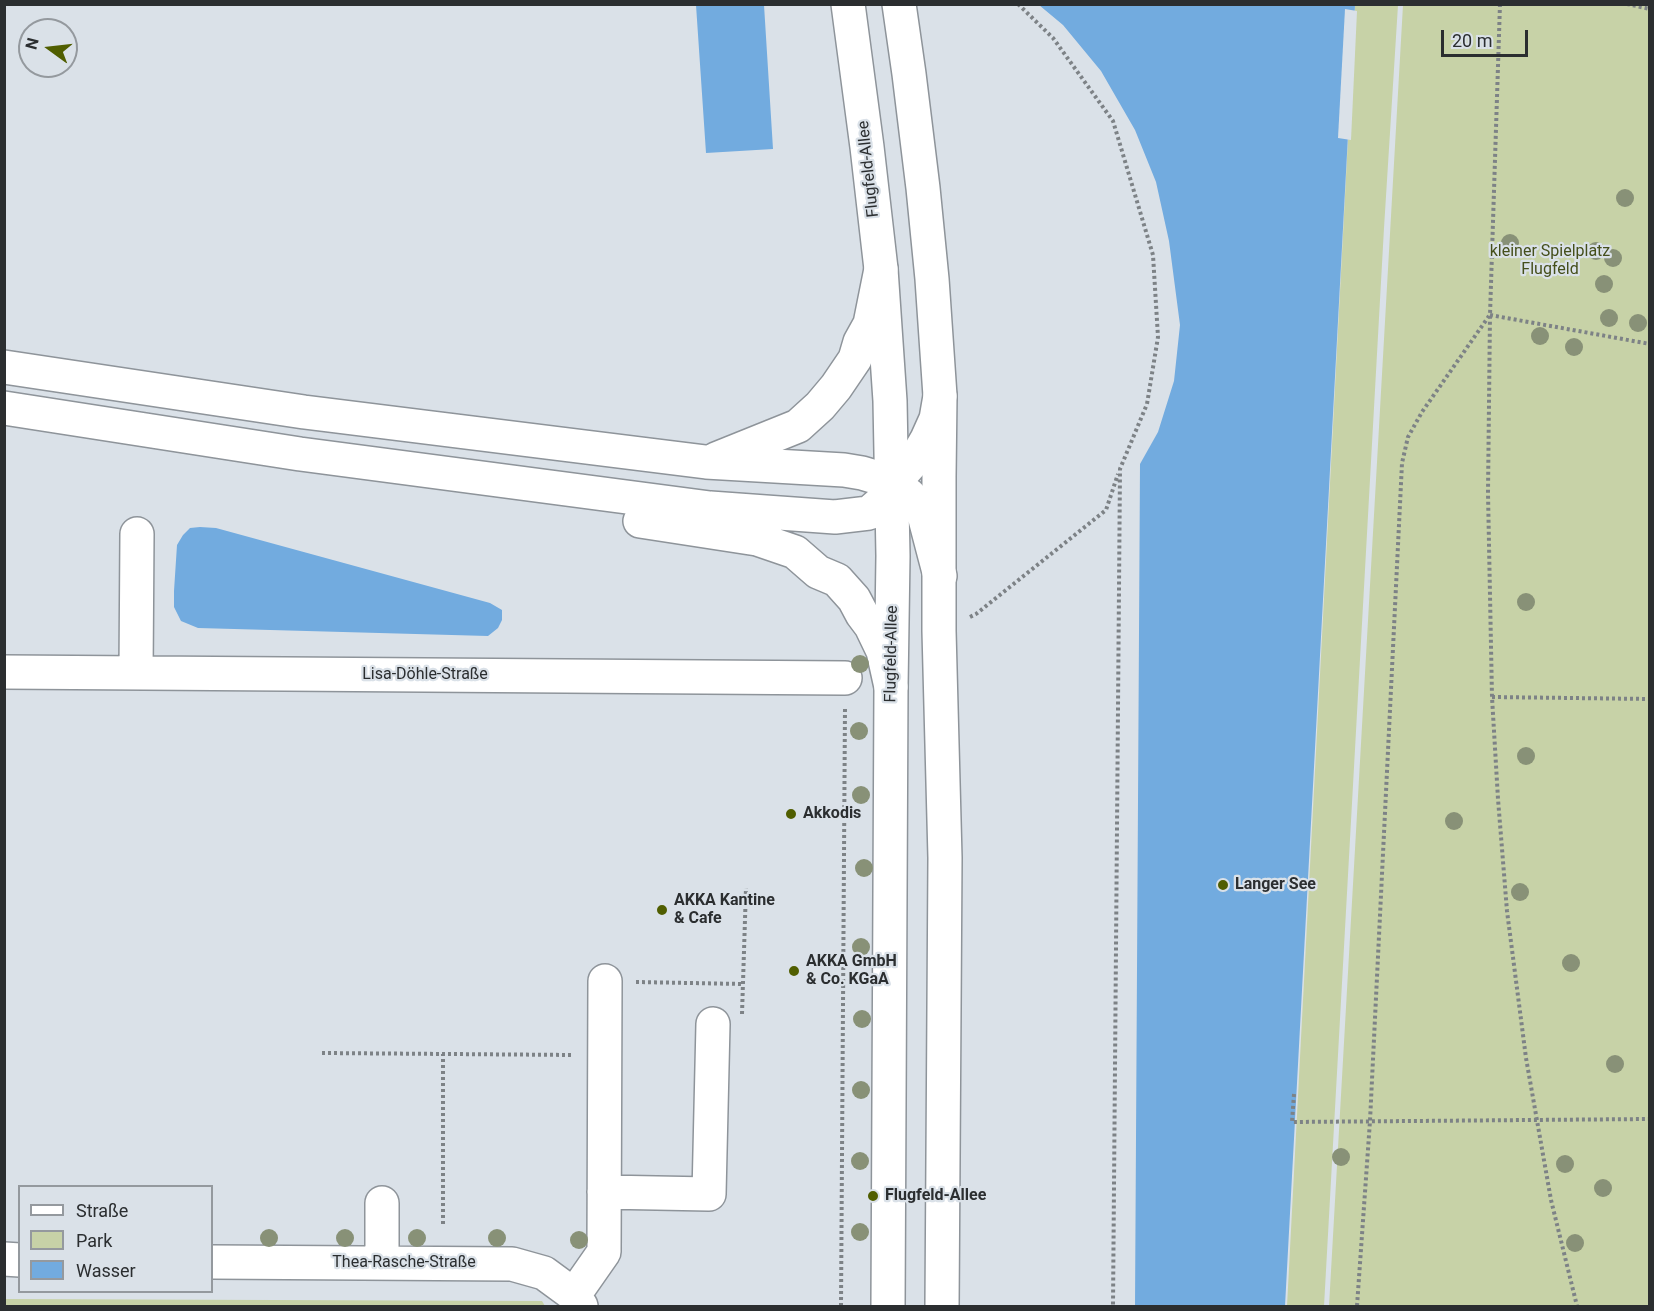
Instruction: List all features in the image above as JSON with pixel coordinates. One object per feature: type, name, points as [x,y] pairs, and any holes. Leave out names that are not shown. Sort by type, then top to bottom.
[{"type":"main road","name":"Flugfeld-Allee","points":[[848,4],[881,269],[890,401],[894,556],[891,687],[888,1306]]},
{"type":"main road","points":[[899,4],[923,188],[940,396],[939,631],[945,858],[942,1306]]},
{"type":"main road","points":[[706,462],[798,426],[820,406],[855,359],[860,342],[870,324],[881,269]]},
{"type":"main road","points":[[4,367],[304,412],[706,462],[853,471],[882,479],[909,495],[924,515],[940,576]]},
{"type":"main road","points":[[4,408],[300,454],[710,508],[815,516],[849,516],[869,513],[885,498],[892,485],[916,458],[936,419],[940,396]]},
{"type":"main road","points":[[300,454],[549,507],[757,539],[795,552],[818,572],[837,580],[854,599],[883,651],[891,687]]},
{"type":"main road","points":[[136,673],[137,534]]},
{"type":"main road","name":"Lisa-Döhle-Straße","points":[[4,672],[845,678]]},
{"type":"main road","points":[[577,1301],[604,1252],[605,981]]},
{"type":"main road","points":[[604,1192],[709,1194],[713,1024]]},
{"type":"main road","points":[[382,1203],[382,1263]]},
{"type":"main road","name":"Thea-Rasche-Straße","points":[[213,1262],[512,1264],[544,1273],[577,1301]]},
{"type":"path","points":[[939,631],[976,614],[1106,510],[1147,404],[1158,337],[1153,255],[1113,121],[1053,38],[1018,4]]},
{"type":"path","points":[[1500,4],[1490,315],[1488,493],[1492,697],[1507,911],[1522,1035],[1551,1200],[1576,1306]]},
{"type":"path","points":[[1627,4],[1650,9]]},
{"type":"path","points":[[1490,315],[1650,344]]},
{"type":"path","points":[[1357,1306],[1370,1121],[1402,463],[1408,437],[1422,412],[1490,315]]},
{"type":"path","points":[[1113,1306],[1120,469]]},
{"type":"path","points":[[840,1306],[845,678]]},
{"type":"path","points":[[1492,697],[1650,699]]},
{"type":"path","points":[[713,1024],[742,1024],[746,888]]},
{"type":"path","points":[[605,981],[743,984]]},
{"type":"path","points":[[322,1053],[604,1056]]},
{"type":"path","points":[[442,1224],[443,1054]]},
{"type":"path","points":[[1294,1094],[1292,1122],[1650,1119]]},
{"type":"green space","points":[[1355,5],[1398,5],[1324,1306],[1287,1306]]},
{"type":"green space","name":"kleiner Spielplatz Flugfeld","points":[[1403,5],[1649,5],[1649,1306],[1329,1306]]},
{"type":"green space","points":[[5,1299],[542,1301],[545,1306],[5,1306]]},
{"type":"water","points":[[696,5],[764,5],[773,149],[706,153]]},
{"type":"water","name":"Langer See","points":[[1039,5],[1355,5],[1285,1306],[1135,1306],[1140,464],[1158,432],[1174,381],[1180,325],[1169,241],[1156,182],[1135,130],[1101,71],[1063,25]]},
{"type":"water","points":[[190,528],[216,528],[490,603],[502,610],[502,620],[498,628],[488,636],[198,628],[181,621],[174,607],[174,591],[177,545]]},
{"type":"pier","points":[[1345,9],[1357,11],[1351,140],[1338,138]]},
{"type":"place","name":"Akkodis","points":[[791,814]]},
{"type":"place","name":"Langer See","points":[[1223,885]]},
{"type":"place","name":"AKKA Kantine & Cafe","points":[[662,910]]},
{"type":"place","name":"AKKA GmbH & Co. KGaA","points":[[794,971]]},
{"type":"place","name":"Flugfeld-Allee","points":[[873,1196]]}]
